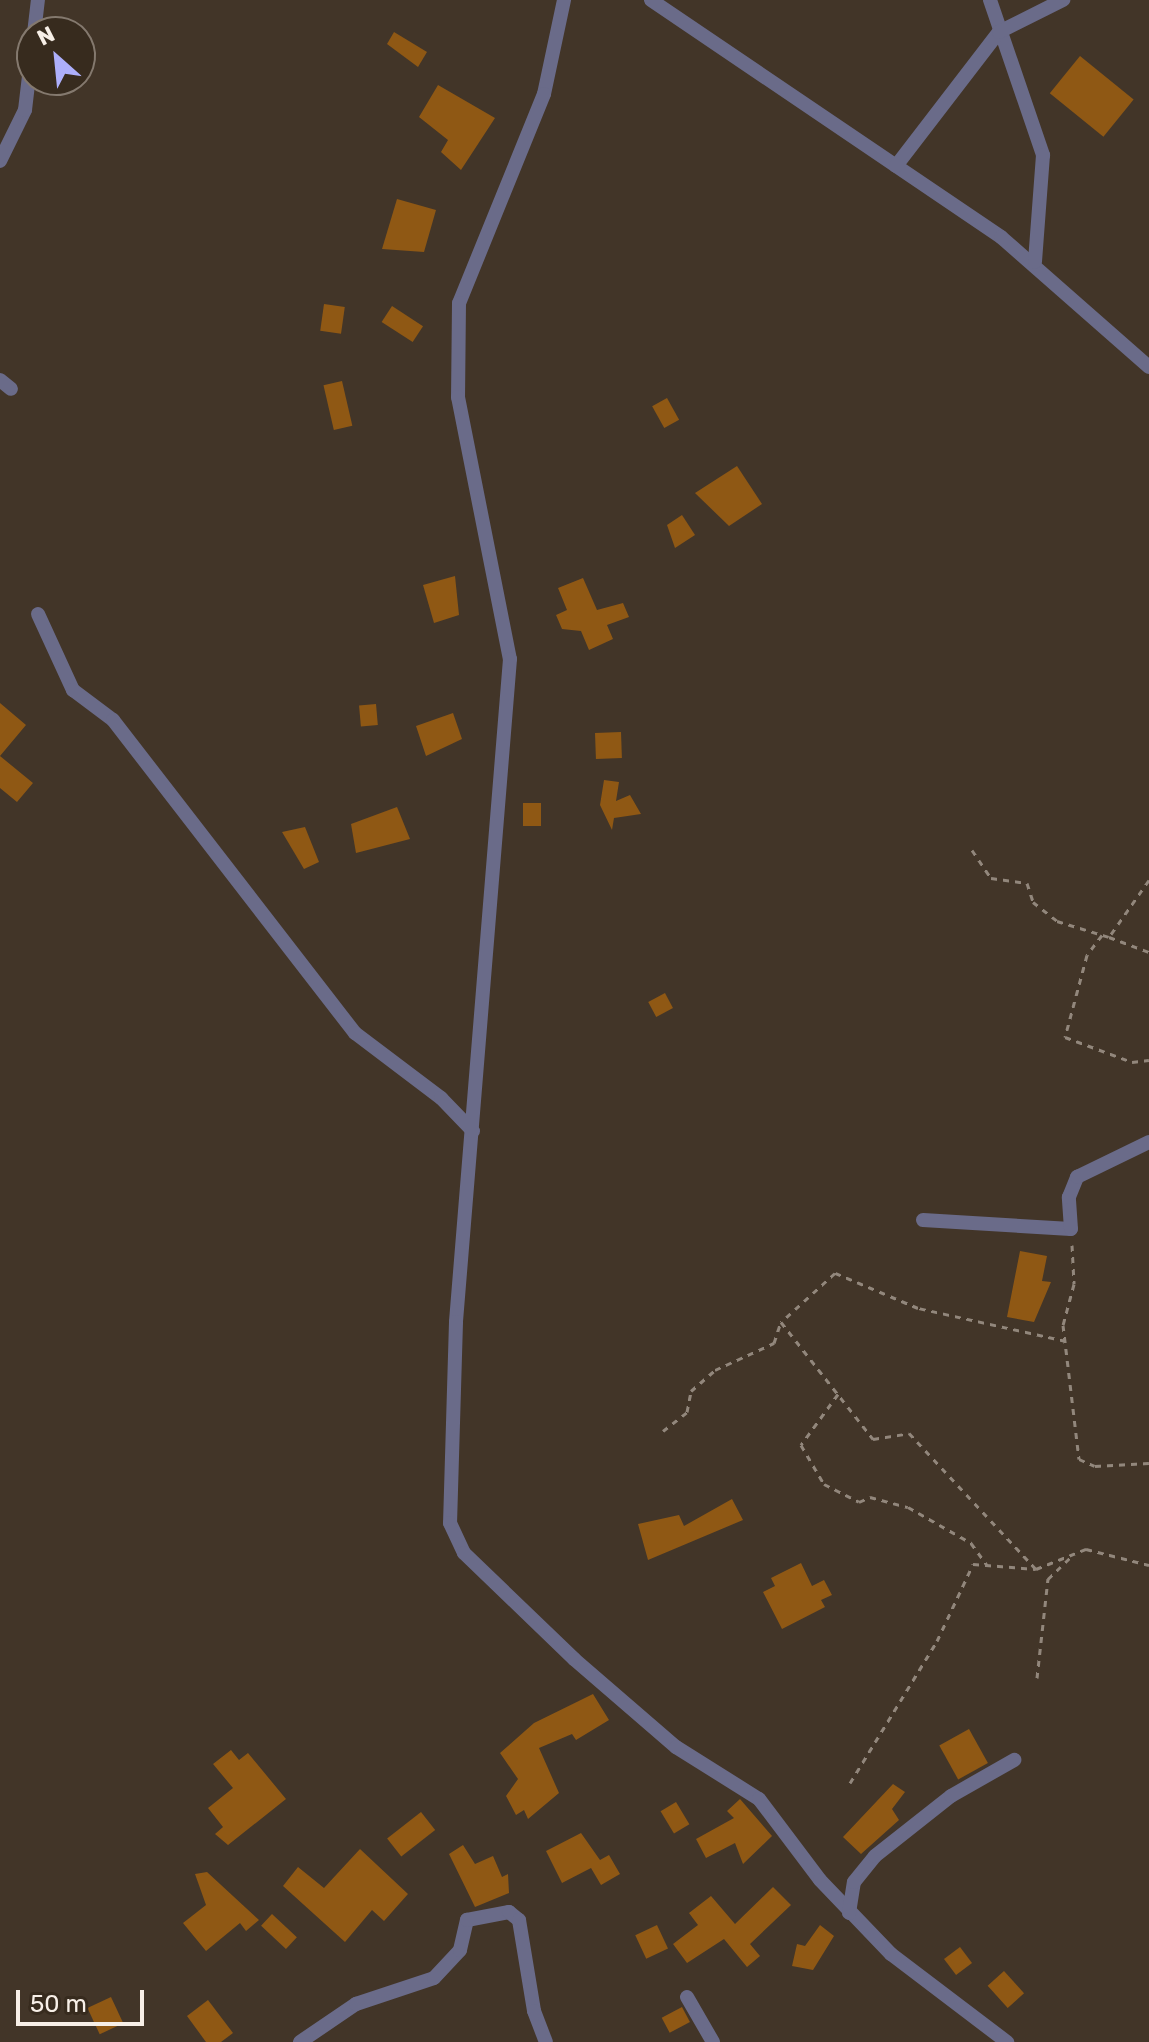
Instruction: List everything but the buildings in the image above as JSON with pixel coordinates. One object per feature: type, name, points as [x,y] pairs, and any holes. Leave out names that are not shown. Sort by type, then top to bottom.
[{"type":"street","points":[[0,161],[25,110],[38,0]]},
{"type":"street","points":[[564,0],[544,94],[459,303],[458,397],[510,659],[456,1322],[448,1509],[454,1536],[654,1729],[759,1799],[849,1913],[1007,2042]]},
{"type":"street","points":[[651,0],[1035,262],[1149,367]]},
{"type":"street","points":[[990,0],[1043,155],[1035,262]]},
{"type":"street","points":[[896,166],[999,32],[1063,0]]},
{"type":"street","points":[[38,614],[54,636],[68,683],[113,720],[355,1033],[441,1098],[473,1131]]},
{"type":"street","points":[[923,1220],[1071,1229],[1077,1177],[1149,1142]]},
{"type":"street","points":[[849,1913],[854,1882],[875,1856],[951,1796],[1014,1760]]},
{"type":"street","points":[[300,2042],[356,2004],[434,1978],[460,1950],[467,1920],[509,1912],[519,1920],[531,2000],[546,2042]]},
{"type":"street","points":[[687,1997],[713,2042]]},
{"type":"path","points":[[972,850],[991,878],[1027,883],[1033,902],[1057,921],[1149,952]]},
{"type":"path","points":[[1109,937],[1149,880]]},
{"type":"path","points":[[1102,935],[1087,955],[1065,1037],[1132,1062],[1149,1060]]},
{"type":"path","points":[[1071,1229],[1074,1284],[1066,1341],[1079,1459],[1095,1466],[1149,1463]]},
{"type":"path","points":[[663,1431],[687,1412],[691,1391],[715,1370],[774,1343],[781,1322],[835,1273],[918,1308],[1066,1341]]},
{"type":"path","points":[[781,1322],[873,1439],[909,1433],[1036,1569]]},
{"type":"path","points":[[838,1394],[801,1445],[824,1484],[859,1502],[870,1497],[908,1507],[971,1543],[987,1565]]},
{"type":"path","points":[[850,1783],[937,1641],[973,1564],[1036,1569],[1086,1549],[1149,1565]]},
{"type":"path","points":[[1037,1678],[1048,1579],[1074,1554]]}]
